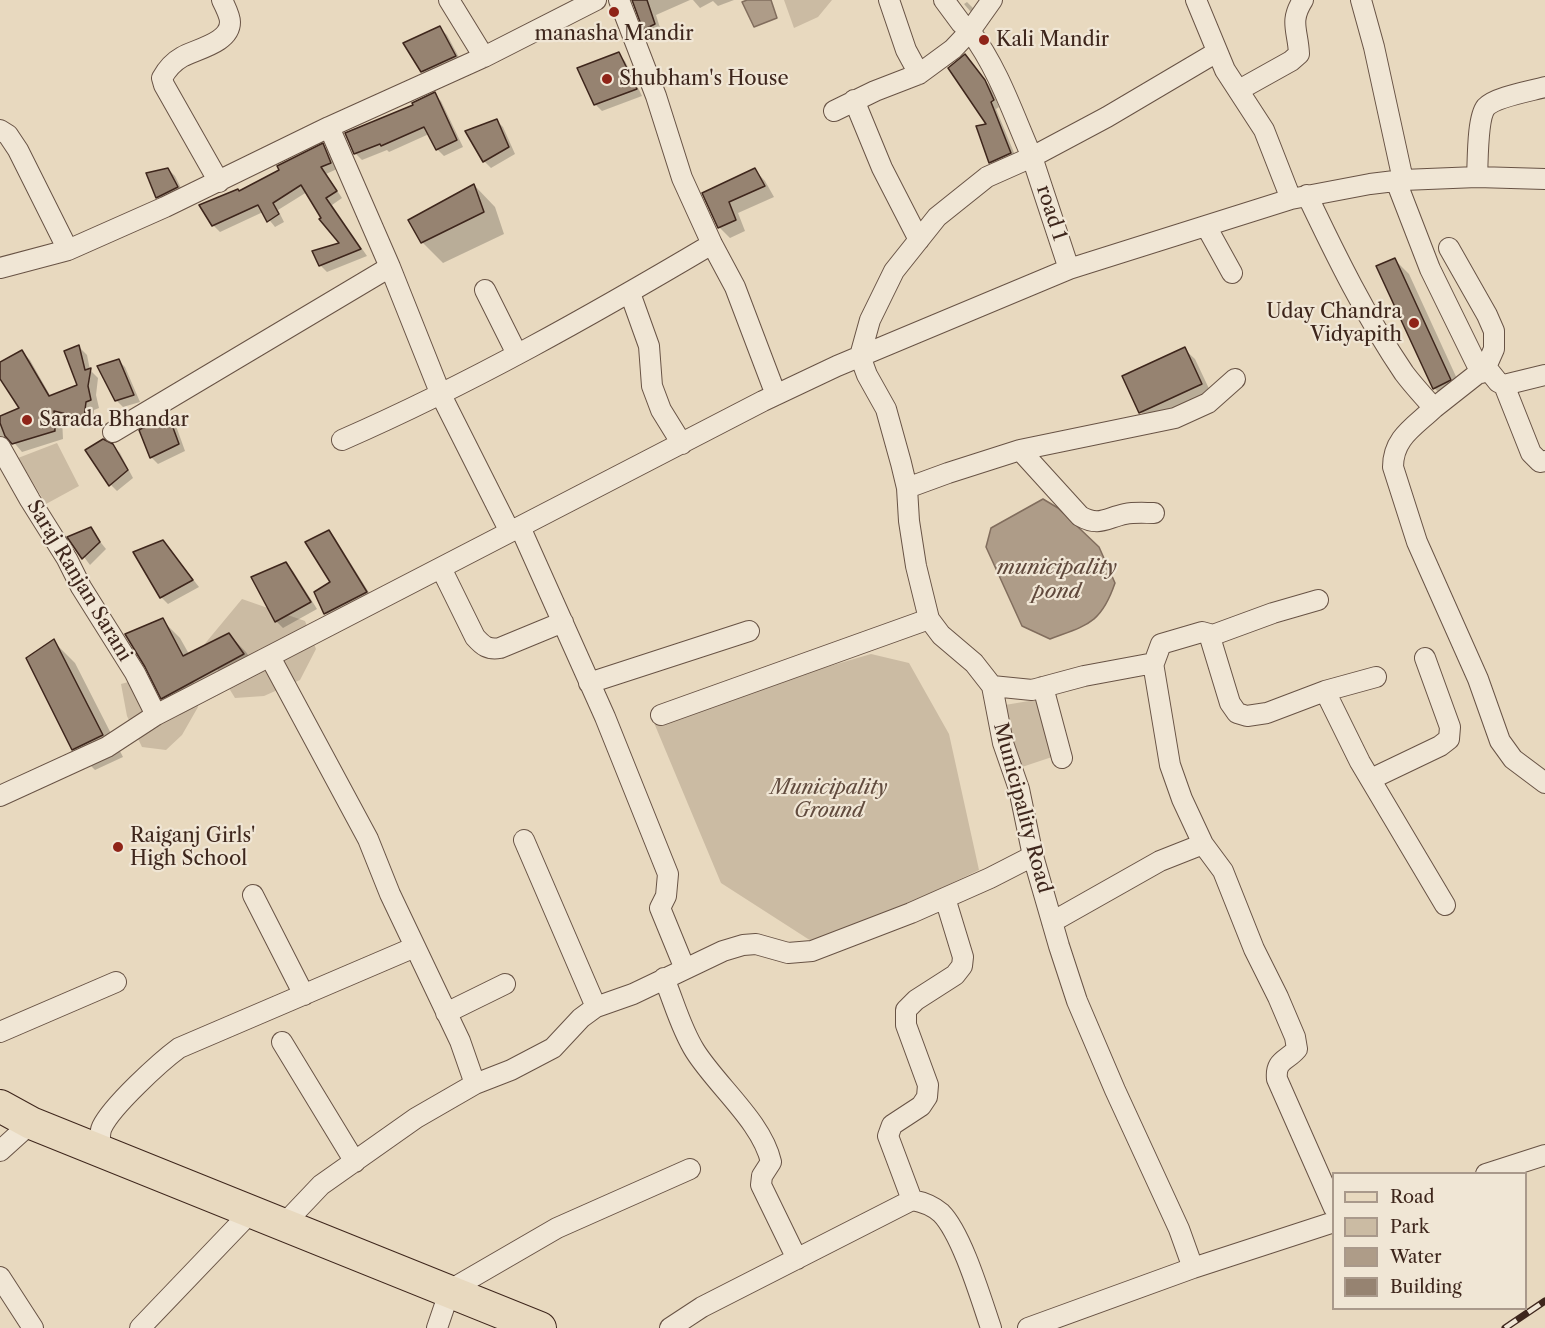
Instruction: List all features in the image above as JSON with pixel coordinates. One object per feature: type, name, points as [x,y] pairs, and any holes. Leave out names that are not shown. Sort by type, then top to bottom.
[{"type":"main road","points":[[0,1106],[31,1123],[540,1328]]},
{"type":"street","points":[[219,182],[162,78],[172,64],[180,58],[223,37],[230,21],[222,0]]},
{"type":"street","points":[[449,0],[484,57]]},
{"type":"street","points":[[0,268],[68,250],[219,182],[329,128],[484,57],[596,0]]},
{"type":"street","points":[[619,0],[656,96],[682,178],[712,244],[735,287],[777,395]]},
{"type":"street","points":[[889,0],[909,56],[919,74]]},
{"type":"street","name":"road 1","points":[[944,0],[986,52],[996,72],[1032,157],[1069,269]]},
{"type":"street","points":[[834,111],[854,100],[919,74],[953,50],[970,32],[992,0]]},
{"type":"street","points":[[1196,0],[1216,52],[1264,130],[1299,197],[1336,255],[1404,374],[1434,408]]},
{"type":"street","points":[[1239,90],[1291,61],[1299,54],[1294,24],[1296,12],[1303,0]]},
{"type":"street","points":[[1361,0],[1374,47],[1400,180],[1430,269],[1484,370],[1504,385],[1545,375]]},
{"type":"street","points":[[860,356],[870,320],[900,262],[937,217],[968,190],[987,177],[1032,157],[1126,106],[1216,52]]},
{"type":"street","points":[[1477,177],[1481,116],[1486,107],[1495,101],[1545,87]]},
{"type":"street","points":[[854,100],[882,168],[919,240]]},
{"type":"street","points":[[329,128],[390,267],[441,395],[563,622],[614,739],[668,874],[666,896],[660,908],[685,969]]},
{"type":"street","points":[[0,130],[8,135],[18,150],[68,250]]},
{"type":"street","points":[[0,796],[107,747],[156,716],[777,395],[860,356],[1069,269],[1299,197],[1400,180],[1477,177],[1545,179]]},
{"type":"street","points":[[1206,226],[1232,273]]},
{"type":"street","points":[[342,440],[441,395],[630,293],[712,244]]},
{"type":"street","points":[[1449,248],[1487,315],[1494,331],[1494,349],[1484,370],[1434,408],[1396,445],[1393,455],[1394,467],[1417,542],[1480,684],[1500,741],[1513,759],[1545,783]]},
{"type":"street","points":[[113,432],[390,267]]},
{"type":"street","points":[[485,290],[516,354]]},
{"type":"street","points":[[630,293],[649,346],[652,386],[661,410],[682,444]]},
{"type":"street","name":"Municipality Road","points":[[860,356],[867,375],[886,409],[907,488],[912,545],[921,594],[929,619],[941,635],[974,663],[992,686],[1003,743],[1019,789],[1033,856],[1077,1001],[1179,1229],[1193,1268]]},
{"type":"street","points":[[907,488],[948,472],[1020,450],[1175,418],[1208,403],[1235,379]]},
{"type":"street","points":[[1504,385],[1531,453],[1540,462],[1545,461]]},
{"type":"street","name":"Saraj Ranjan Sarani","points":[[0,447],[67,559],[81,588],[135,673],[156,716]]},
{"type":"street","points":[[1020,450],[1080,516],[1090,522],[1104,521],[1125,514],[1154,513]]},
{"type":"street","points":[[441,568],[476,637],[491,650],[563,622]]},
{"type":"street","points":[[1318,600],[1273,613],[1214,635],[1202,632],[1161,644],[1153,663],[1170,765],[1182,799],[1203,844],[1223,871],[1254,949],[1295,1037],[1297,1048],[1276,1069],[1277,1079],[1332,1203]]},
{"type":"street","points":[[661,715],[929,619]]},
{"type":"street","points":[[589,683],[749,631]]},
{"type":"street","points":[[1209,634],[1230,703],[1237,713],[1247,716],[1267,713],[1325,691],[1376,677]]},
{"type":"street","points":[[270,657],[368,839],[390,894],[460,1041],[475,1084]]},
{"type":"street","points":[[1371,779],[1440,746],[1449,739],[1450,727],[1425,658]]},
{"type":"street","points":[[992,686],[1032,690],[1084,676],[1153,663]]},
{"type":"street","points":[[1043,687],[1062,758]]},
{"type":"street","points":[[1325,691],[1371,779],[1445,905]]},
{"type":"street","points":[[524,840],[596,1007]]},
{"type":"street","points":[[1052,922],[1160,861],[1203,844]]},
{"type":"street","points":[[284,1224],[321,1185],[416,1118],[475,1084],[511,1070],[553,1048],[596,1007],[633,994],[723,951],[743,945],[756,944],[788,953],[812,951],[945,898],[1033,856]]},
{"type":"street","points":[[253,895],[304,995]]},
{"type":"street","points":[[912,1200],[888,1136],[892,1125],[921,1106],[927,1097],[928,1085],[906,1025],[906,1010],[916,1000],[955,975],[962,966],[963,957],[945,898]]},
{"type":"street","points":[[100,1150],[101,1128],[111,1112],[161,1061],[179,1048],[415,947]]},
{"type":"street","points":[[664,978],[687,1036],[696,1052],[763,1140],[771,1162],[762,1176],[761,1185],[797,1259]]},
{"type":"street","points":[[0,1032],[116,982]]},
{"type":"street","points":[[446,1013],[505,984]]},
{"type":"street","points":[[282,1042],[355,1162]]},
{"type":"street","points":[[0,1151],[31,1123]]},
{"type":"street","points":[[1489,1172],[1545,1155]]},
{"type":"street","points":[[437,1328],[450,1290],[557,1228],[690,1169]]},
{"type":"street","points":[[670,1328],[702,1307],[912,1200],[927,1203],[941,1214],[952,1229],[976,1283],[991,1328]]},
{"type":"street","points":[[140,1328],[252,1211]]},
{"type":"street","points":[[1028,1328],[1193,1268],[1332,1223]]},
{"type":"street","points":[[0,1277],[33,1328]]},
{"type":"green space","points":[[784,0],[832,0],[818,17],[794,28]]},
{"type":"green space","points":[[57,443],[79,486],[46,504],[18,458]]},
{"type":"green space","points":[[242,599],[305,621],[316,649],[300,680],[264,696],[235,698],[203,646]]},
{"type":"green space","name":"Municipality Ground","points":[[871,654],[909,663],[949,734],[979,870],[819,946],[721,883],[652,718]]},
{"type":"green space","points":[[169,671],[192,672],[198,707],[182,735],[166,750],[142,747],[127,716],[121,684]]},
{"type":"green space","points":[[1041,699],[1055,756],[1016,769],[1005,705]]},
{"type":"water","points":[[771,0],[777,18],[754,27],[742,2]]},
{"type":"water","name":"municipality pond","points":[[1043,499],[1058,508],[1099,547],[1115,583],[1110,597],[1098,615],[1083,626],[1050,639],[1022,626],[986,547],[991,528]]},
{"type":"building","points":[[632,0],[647,0],[655,24],[643,30]]},
{"type":"building","points":[[440,26],[456,56],[421,72],[403,43]]},
{"type":"building","name":"Shubham's House","points":[[619,52],[637,89],[594,105],[577,68]]},
{"type":"building","points":[[965,54],[985,80],[1011,153],[989,163],[976,126],[986,124],[948,68]]},
{"type":"building","points":[[435,92],[457,140],[436,150],[424,127],[381,146],[380,144],[354,154],[345,133],[413,105],[412,103]]},
{"type":"building","points":[[497,119],[509,147],[483,162],[465,131]]},
{"type":"building","points":[[323,143],[331,163],[321,167],[337,191],[326,198],[361,249],[319,266],[312,251],[339,243],[319,219],[321,218],[301,185],[273,203],[279,214],[267,222],[258,205],[212,226],[199,205],[238,189],[239,191],[279,170],[277,166]]},
{"type":"building","points":[[168,168],[178,187],[156,198],[146,173]]},
{"type":"building","points":[[755,168],[765,186],[729,202],[736,220],[718,228],[702,193]]},
{"type":"building","points":[[474,184],[484,212],[421,243],[408,220]]},
{"type":"building","name":"Uday Chandra Vidyapith","points":[[1395,258],[1451,380],[1433,389],[1376,266]]},
{"type":"building","points":[[79,345],[85,370],[91,368],[88,386],[91,400],[86,402],[84,418],[54,411],[55,431],[12,444],[5,436],[0,416],[19,408],[0,379],[0,362],[22,350],[49,396],[77,385],[64,351]]},
{"type":"building","points":[[1185,347],[1202,384],[1139,413],[1122,376]]},
{"type":"building","points":[[119,359],[134,395],[115,401],[97,366]]},
{"type":"building","points":[[168,414],[179,444],[150,458],[139,430]]},
{"type":"building","points":[[103,439],[113,444],[128,470],[109,486],[85,450]]},
{"type":"building","points":[[91,527],[100,542],[82,559],[67,537]]},
{"type":"building","points":[[329,530],[367,592],[324,614],[314,592],[330,582],[305,542]]},
{"type":"building","points":[[163,540],[193,580],[160,598],[133,552]]},
{"type":"building","points":[[286,562],[311,602],[275,622],[251,577]]},
{"type":"building","points":[[163,618],[183,656],[229,633],[244,654],[161,699],[125,634]]},
{"type":"building","points":[[54,639],[103,735],[72,750],[26,658]]},
{"type":"railway","points":[[1505,1328],[1545,1301]]},
{"type":"place","name":"manasha Mandir","points":[[614,12]]},
{"type":"place","name":"Kali Mandir","points":[[984,40]]},
{"type":"place","name":"Shubham's House","points":[[607,79]]},
{"type":"place","name":"Uday Chandra Vidyapith","points":[[1414,323]]},
{"type":"place","name":"Sarada Bhandar","points":[[27,420]]},
{"type":"place","name":"Raiganj Girls' High School","points":[[118,847]]}]
